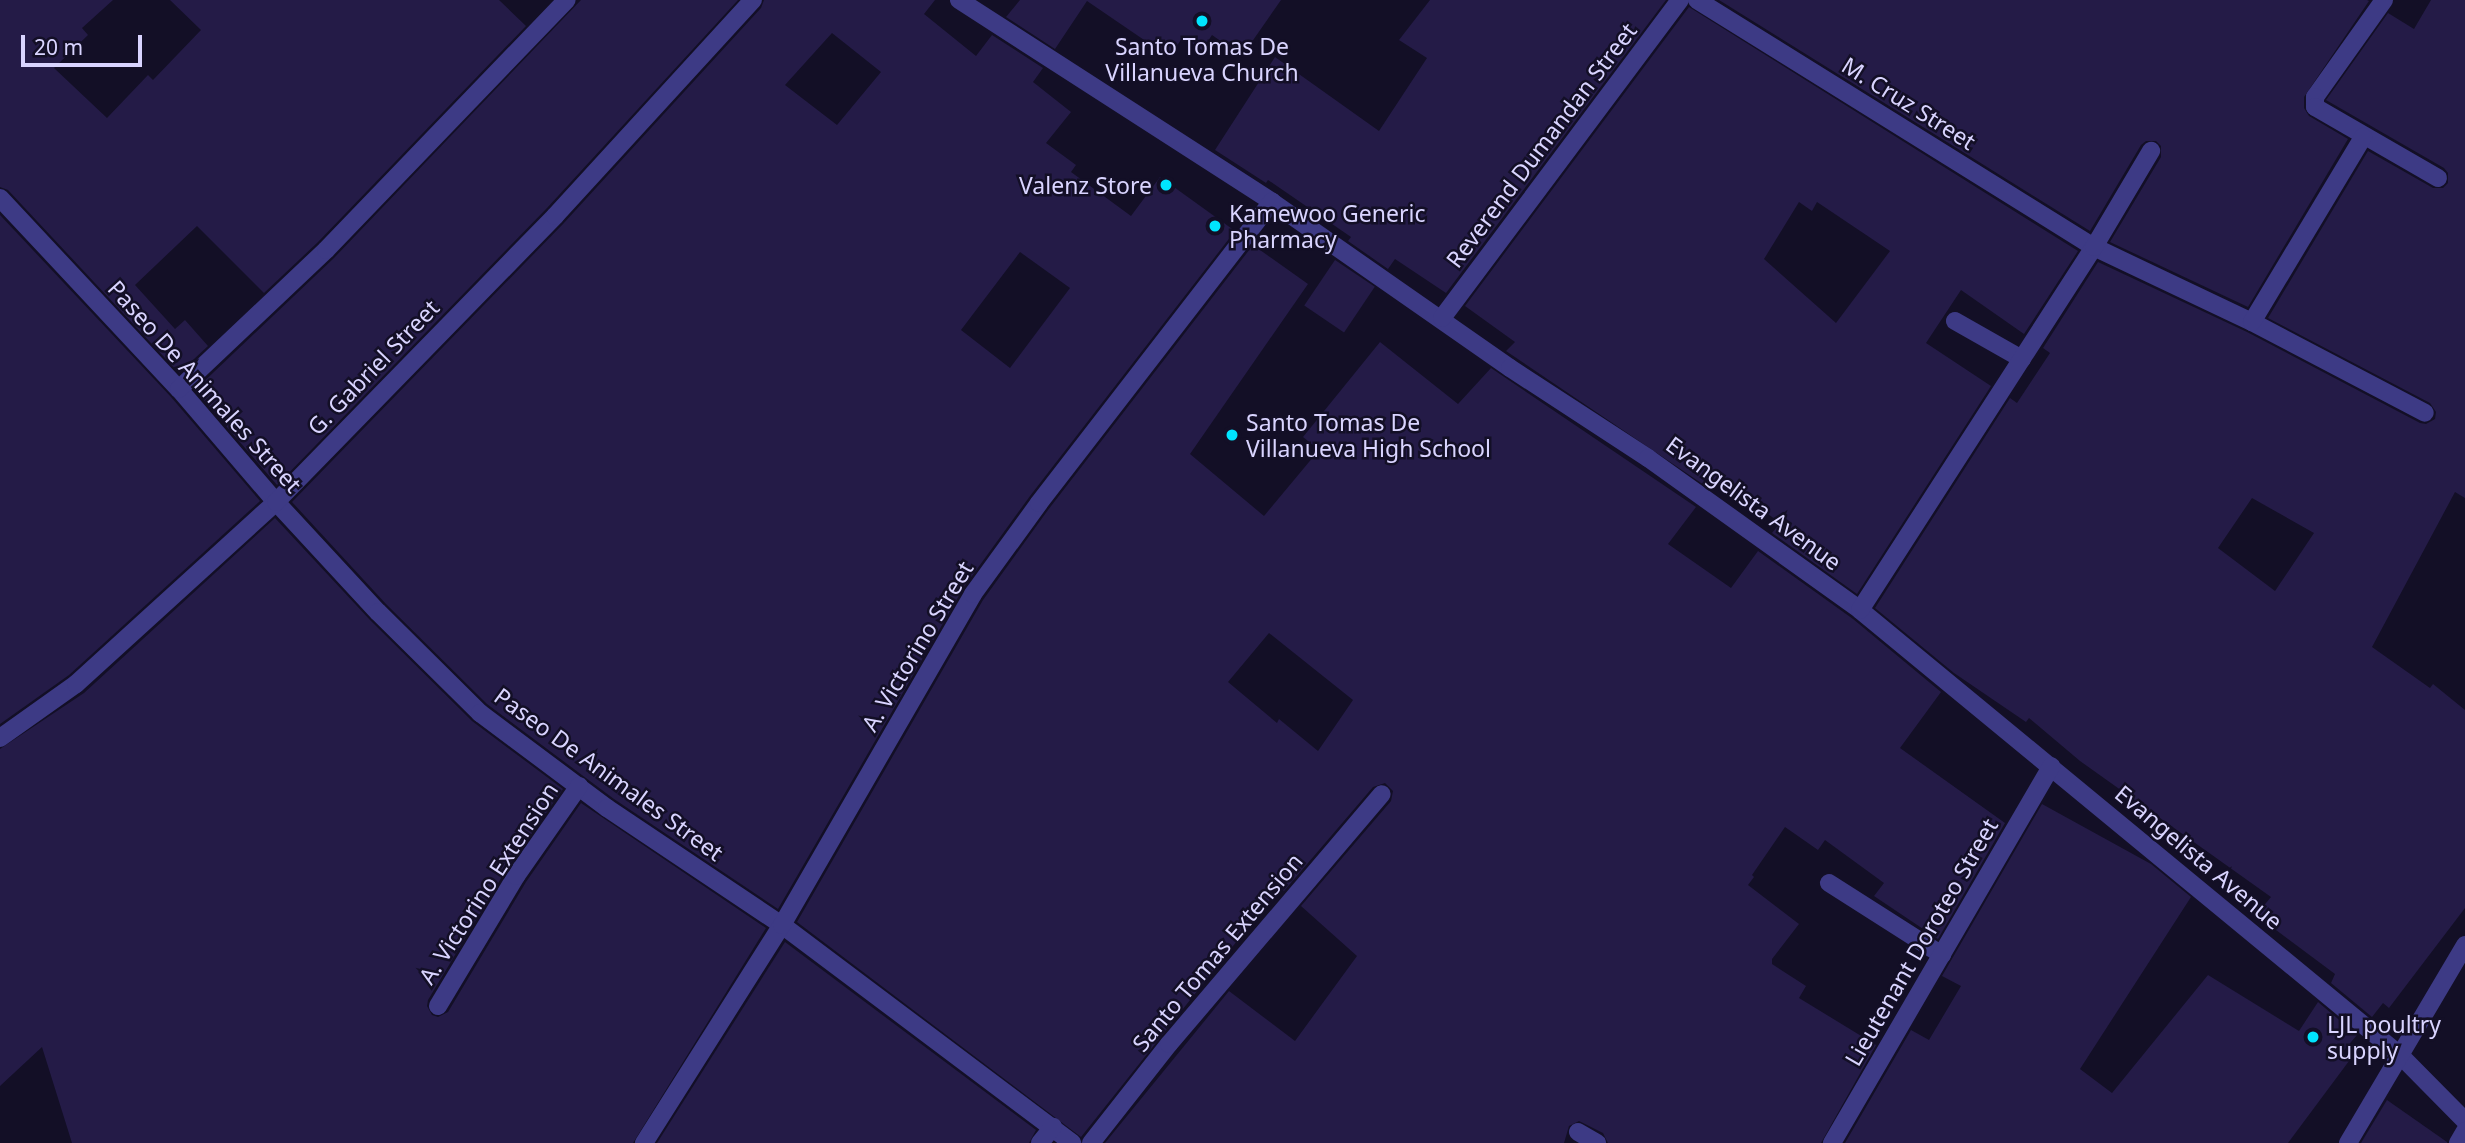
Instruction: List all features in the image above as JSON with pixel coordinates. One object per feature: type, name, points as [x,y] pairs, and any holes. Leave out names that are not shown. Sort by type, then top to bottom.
[{"type":"street","points":[[178,389],[335,240],[567,0]]},
{"type":"street","name":"G. Gabriel Street","points":[[0,738],[76,684],[276,502],[555,216],[753,0]]},
{"type":"street","name":"Evangelista Avenue","points":[[959,0],[1272,202],[1442,318],[1510,368],[1669,472],[1860,610],[2401,1056],[2465,1121]]},
{"type":"street","name":"Reverend Dumandan Street","points":[[1442,318],[1680,0]]},
{"type":"street","name":"M. Cruz Street","points":[[1697,0],[2094,247],[2252,322],[2425,413]]},
{"type":"street","points":[[2384,0],[2315,97],[2315,107],[2438,178]]},
{"type":"street","points":[[2252,322],[2363,137]]},
{"type":"street","points":[[1860,610],[2094,247],[2151,151]]},
{"type":"street","name":"Paseo De Animales Street","points":[[0,198],[178,389],[276,502],[378,612],[480,713],[607,808],[782,925],[1072,1143]]},
{"type":"street","name":"A. Victorino Street","points":[[644,1143],[782,925],[973,594],[1047,493],[1272,202]]},
{"type":"street","points":[[1955,321],[2022,359]]},
{"type":"street","name":"Lieutenant Doroteo Street","points":[[1832,1143],[2051,766]]},
{"type":"street","name":"A. Victorino Extension","points":[[438,1006],[516,876],[579,786]]},
{"type":"street","name":"Santo Tomas Extension","points":[[1091,1143],[1169,1044],[1382,794]]},
{"type":"street","points":[[1829,883],[1942,955]]},
{"type":"street","points":[[2348,1143],[2465,945]]},
{"type":"street","points":[[1040,1143],[1053,1127]]},
{"type":"street","points":[[2458,1143],[2465,1131]]},
{"type":"street","points":[[1578,1132],[1597,1143]]},
{"type":"building","points":[[0,0],[113,0],[82,28],[88,35],[54,68],[107,118],[148,75],[153,80],[201,30],[170,0],[499,0],[526,26],[318,242],[264,293],[197,226],[135,285],[175,329],[185,320],[208,346],[179,373],[8,190],[0,187]]},
{"type":"building","points":[[581,0],[738,0],[547,208],[277,485],[195,390],[334,258]]},
{"type":"building","points":[[764,0],[935,0],[924,14],[976,56],[992,35],[1043,68],[1033,82],[1071,112],[1046,143],[1076,165],[1071,172],[1131,216],[1160,177],[1235,231],[1030,496],[964,587],[778,909],[614,799],[487,704],[386,604],[292,502],[563,224],[761,8]],"holes":[[[832,33],[881,72],[837,125],[785,85]],[[1020,252],[1070,288],[1010,368],[961,330]]]},
{"type":"building","name":"Santo Tomas De Villanueva Church","points":[[1020,0],[1281,0],[1242,56],[1212,35],[1202,50],[1183,37],[1169,57],[1087,1],[1055,49],[1006,17]]},
{"type":"building","points":[[1430,0],[1666,0],[1446,293],[1395,259],[1388,269],[1348,241],[1351,237],[1268,180],[1266,183],[1215,150],[1275,57],[1379,131],[1427,58],[1399,40]]},
{"type":"building","points":[[1719,0],[2369,1],[2304,97],[2304,108],[2309,116],[2348,139],[2248,307],[2110,242],[2161,157],[2161,146],[2156,141],[2146,141],[2141,145],[2090,231]]},
{"type":"building","points":[[2431,0],[2465,0],[2465,498],[2455,492],[2372,647],[2430,688],[2433,684],[2465,710],[2465,908],[2389,1008],[2383,1003],[2372,1017],[2331,983],[2335,974],[2256,915],[2271,897],[2080,761],[2029,718],[2026,722],[1954,673],[1875,608],[2010,398],[2017,403],[2050,353],[2043,348],[2098,262],[2247,332],[2420,423],[2426,424],[2435,419],[2436,412],[2430,403],[2268,318],[2368,151],[2433,188],[2443,188],[2448,183],[2448,173],[2444,168],[2326,100],[2388,13],[2414,29]],"holes":[[[2252,498],[2314,533],[2275,591],[2218,548]]]},
{"type":"building","points":[[1689,7],[2078,251],[2024,334],[1961,290],[1926,343],[1991,386],[1857,594],[1772,533],[1780,523],[1719,477],[1710,489],[1506,351],[1515,342],[1465,306]],"holes":[[[1799,202],[1812,211],[1817,202],[1890,251],[1836,323],[1764,259]]]},
{"type":"building","points":[[0,215],[171,397],[260,501],[69,675],[0,724]]},
{"type":"building","points":[[1253,245],[1308,284],[1190,454],[1264,516],[1319,450],[1303,437],[1380,342],[1458,404],[1491,368],[1696,507],[1668,544],[1731,588],[1758,551],[1853,619],[1941,692],[1900,748],[2005,823],[1938,939],[1874,896],[1884,883],[1825,840],[1818,850],[1785,827],[1752,875],[1754,877],[1748,885],[1799,924],[1772,959],[1772,964],[1806,986],[1799,998],[1876,1045],[1821,1143],[1608,1143],[1603,1133],[1579,1121],[1569,1126],[1564,1143],[1105,1143],[1229,991],[1295,1041],[1357,956],[1301,906],[1391,801],[1393,791],[1385,783],[1373,787],[1284,891],[1280,887],[1081,1137],[797,922],[983,600],[1048,510]],"holes":[[[1269,633],[1353,700],[1318,751],[1279,719],[1277,723],[1228,682]]]},
{"type":"building","points":[[1335,260],[1375,287],[1344,332],[1304,306]]},
{"type":"building","points":[[275,518],[370,620],[472,721],[563,789],[506,870],[428,1000],[427,1006],[432,1015],[438,1017],[448,1012],[526,882],[581,803],[766,928],[633,1143],[72,1143],[42,1047],[0,1086],[0,749],[84,693]]},
{"type":"building","points":[[2042,804],[2151,864],[2191,897],[2080,1069],[2112,1093],[2208,975],[2299,1031],[2318,1002],[2357,1035],[2340,1055],[2349,1061],[2288,1143],[1845,1143],[1911,1030],[1929,1040],[1961,986],[1942,976]]},
{"type":"building","points":[[785,942],[1036,1130],[1029,1143],[657,1143]]},
{"type":"building","points":[[2387,1100],[2447,1142],[2447,1143],[2361,1143]]},
{"type":"place","name":"Santo Tomas De Villanueva Church","points":[[1202,21]]},
{"type":"place","name":"Valenz Store","points":[[1166,185]]},
{"type":"place","name":"Kamewoo Generic Pharmacy","points":[[1215,226]]},
{"type":"place","name":"Santo Tomas De Villanueva High School","points":[[1232,435]]},
{"type":"place","name":"LJL poultry supply","points":[[2313,1037]]}]
